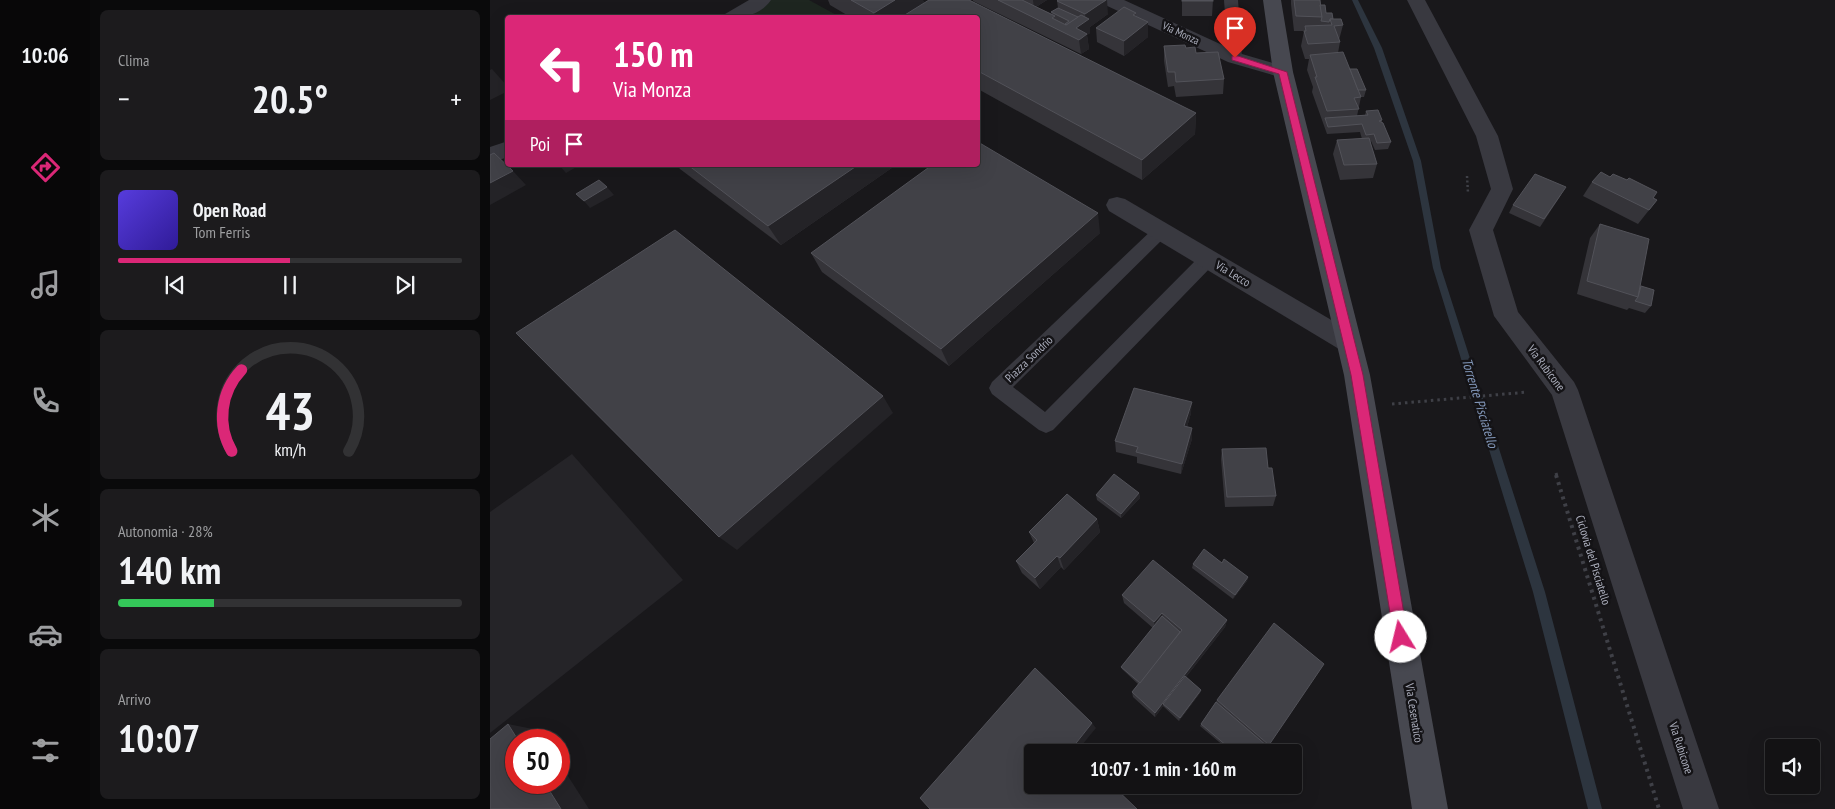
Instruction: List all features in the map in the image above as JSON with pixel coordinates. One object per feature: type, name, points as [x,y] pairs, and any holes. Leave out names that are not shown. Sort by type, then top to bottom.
[{"type":"main road","name":"Via Cesenatico","points":[[1272,0],[1283,72],[1363,407],[1430,809]]},
{"type":"street","points":[[737,15],[762,0]]},
{"type":"street","name":"Via Monza","points":[[1109,0],[1235,58],[1283,72]]},
{"type":"street","name":"Via Rubicone","points":[[1416,0],[1487,136],[1502,189],[1481,230],[1507,316],[1564,390],[1701,809]]},
{"type":"street","points":[[490,156],[505,149]]},
{"type":"street","name":"Via Lecco","points":[[1118,206],[1348,342]]},
{"type":"lane","points":[[1232,0],[1235,58]]},
{"type":"lane","name":"Piazza Sondrio","points":[[1161,231],[999,388],[1046,424],[1208,259]]},
{"type":"path","points":[[1363,407],[1531,392],[1528,382]]},
{"type":"path","name":"Ciclovia del Pisciatello","points":[[1554,468],[1659,809]]},
{"type":"shaded area","points":[[770,0],[809,0],[836,15],[754,15],[752,11]]},
{"type":"shaded area","points":[[572,454],[683,580],[490,733],[490,512]]},
{"type":"building","points":[[851,0],[895,0],[874,13]]},
{"type":"building","points":[[929,0],[969,0],[1196,113],[1142,160],[980,72],[980,15],[905,15]]},
{"type":"building","points":[[998,0],[1022,0],[1055,16],[1052,18],[1066,25],[1081,15],[1089,19],[1076,28],[1087,34],[1079,40]]},
{"type":"building","points":[[1058,0],[1106,0],[1085,14]]},
{"type":"building","points":[[1213,0],[1213,1],[1182,1]]},
{"type":"building","points":[[1294,0],[1320,0],[1322,17],[1296,16]]},
{"type":"building","points":[[1320,5],[1325,5],[1326,13],[1332,13],[1333,19],[1330,19],[1329,22],[1321,21]]},
{"type":"building","points":[[1124,7],[1136,13],[1133,15],[1148,22],[1124,41],[1096,28]]},
{"type":"building","points":[[1058,8],[1078,17],[1066,25],[1069,21],[1051,12]]},
{"type":"building","points":[[1330,19],[1341,19],[1343,25],[1334,26],[1340,42],[1308,44],[1304,31],[1306,31],[1305,26],[1332,25]]},
{"type":"building","points":[[1185,45],[1186,48],[1195,47],[1196,53],[1218,52],[1224,79],[1176,82],[1175,72],[1168,72],[1164,46]]},
{"type":"building","points":[[1343,52],[1361,97],[1354,98],[1359,109],[1327,111],[1315,77],[1317,77],[1310,55]]},
{"type":"building","points":[[1350,69],[1357,69],[1366,90],[1358,90]]},
{"type":"building","points":[[1378,110],[1382,120],[1379,121],[1383,123],[1391,142],[1377,143],[1374,134],[1366,135],[1362,124],[1328,127],[1325,118],[1368,115],[1366,111]]},
{"type":"building","points":[[1369,138],[1377,164],[1344,165],[1337,140]]},
{"type":"building","points":[[980,143],[1098,213],[941,349],[811,253],[929,167],[980,167]]},
{"type":"building","points":[[494,153],[505,163],[505,167],[509,167],[513,171],[490,183],[490,155]]},
{"type":"building","points":[[691,167],[855,167],[768,226]]},
{"type":"building","points":[[1601,172],[1610,177],[1613,174],[1627,180],[1629,178],[1657,192],[1653,198],[1657,200],[1649,210],[1592,182]]},
{"type":"building","points":[[1535,174],[1566,187],[1544,219],[1513,205]]},
{"type":"building","points":[[599,180],[607,187],[584,201],[576,194]]},
{"type":"building","points":[[1600,224],[1649,239],[1638,297],[1587,281]]},
{"type":"building","points":[[675,230],[883,396],[719,537],[516,333]]},
{"type":"building","points":[[1641,286],[1654,290],[1651,306],[1635,301]]},
{"type":"building","points":[[1134,388],[1192,402],[1184,426],[1192,428],[1182,464],[1136,452],[1138,447],[1115,441]]},
{"type":"building","points":[[1266,448],[1268,468],[1272,468],[1276,496],[1227,497],[1222,449]]},
{"type":"building","points":[[1114,474],[1139,493],[1121,514],[1096,495]]},
{"type":"building","points":[[1067,494],[1097,519],[1060,558],[1057,556],[1035,578],[1016,561],[1037,540],[1029,532]]},
{"type":"building","points":[[1204,549],[1222,563],[1224,559],[1248,577],[1235,595],[1193,564]]},
{"type":"building","points":[[1153,560],[1227,620],[1155,713],[1132,692],[1182,630],[1162,613],[1154,622],[1122,595]]},
{"type":"building","points":[[1162,616],[1180,632],[1140,683],[1121,667]]},
{"type":"building","points":[[1274,623],[1324,664],[1270,744],[1217,700]]},
{"type":"building","points":[[1035,668],[1092,723],[1075,744],[1024,744],[1024,794],[1121,794],[1137,809],[930,809],[920,798]]},
{"type":"building","points":[[1185,676],[1201,690],[1180,718],[1163,704]]},
{"type":"building","points":[[1216,702],[1265,744],[1225,744],[1201,724]]},
{"type":"building","points":[[508,724],[511,729],[505,729],[505,794],[552,794],[561,809],[490,809],[490,739]]},
{"type":"waterway","name":"Torrente Pisciatello","points":[[1355,0],[1378,48],[1417,161],[1437,268],[1539,592],[1595,809]]},
{"type":"route","points":[[1235,58],[1283,72],[1357,375],[1401,637]]}]
